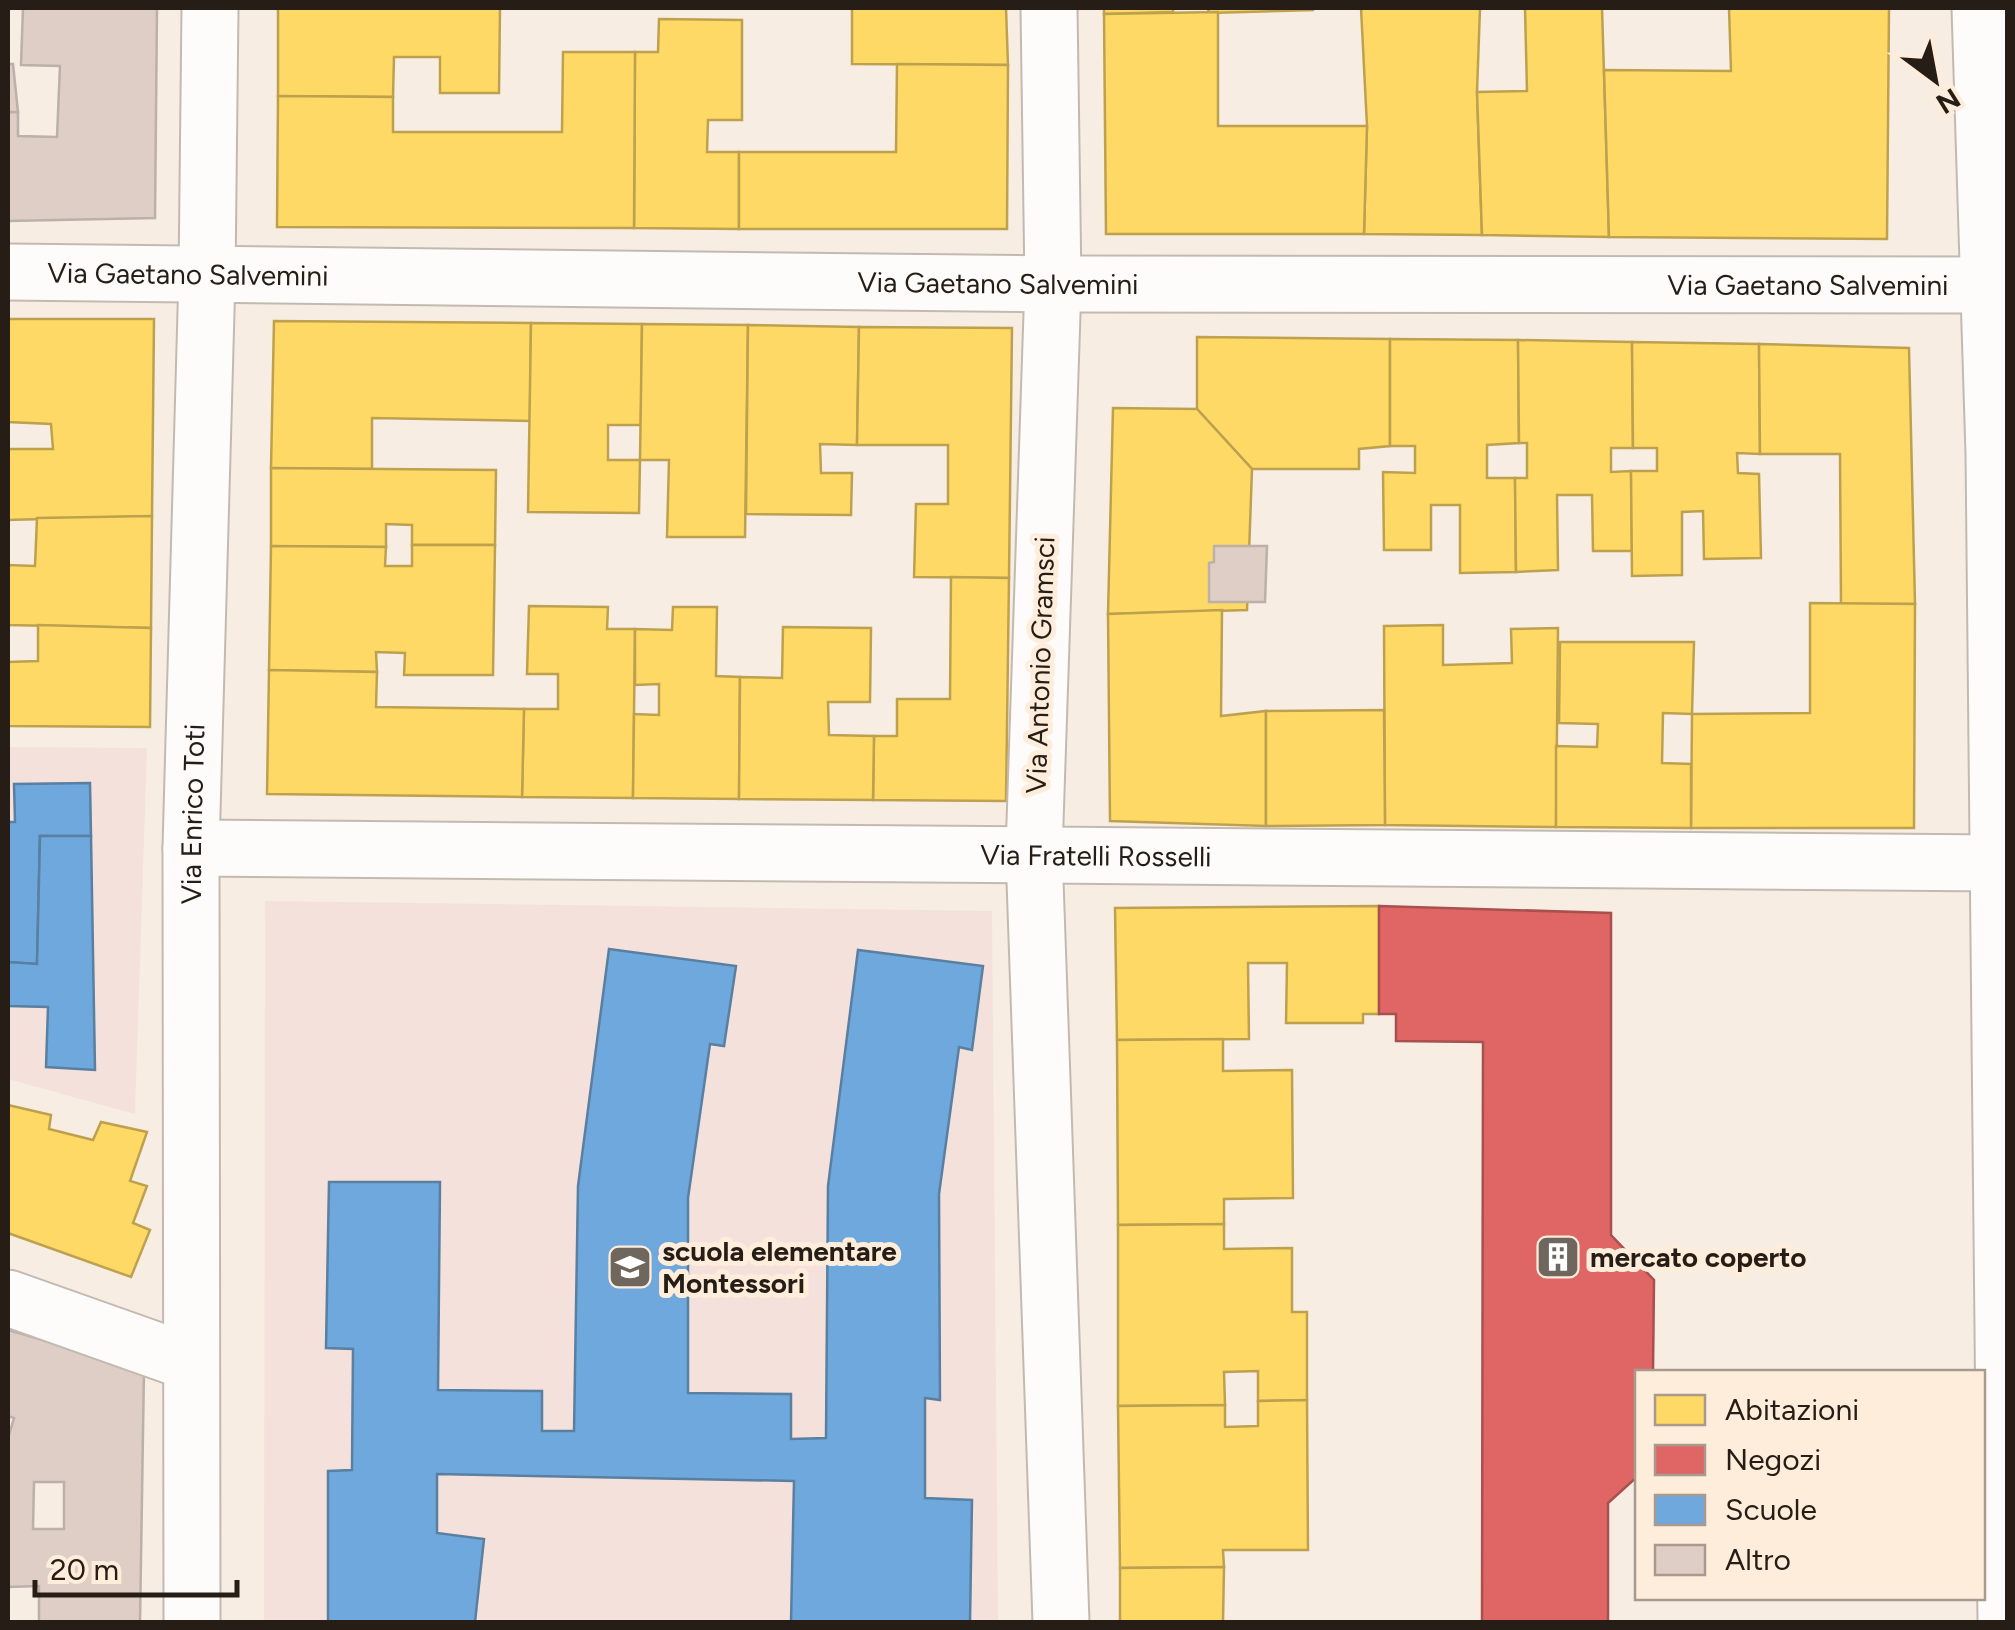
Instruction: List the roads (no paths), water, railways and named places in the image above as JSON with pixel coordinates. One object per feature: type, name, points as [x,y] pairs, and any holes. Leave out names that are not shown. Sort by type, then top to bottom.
[{"type":"street","name":"Via Enrico Toti","points":[[192,1622],[188,1362],[191,848],[208,276],[210,8]]},
{"type":"street","name":"Via Antonio Gramsci","points":[[1049,8],[1052,284],[1034,852],[1060,1622]]},
{"type":"street","points":[[1980,8],[1988,285],[2001,452],[2006,1622]]},
{"type":"street","name":"Via Gaetano Salvemini","points":[[8,272],[1052,284],[1988,285]]},
{"type":"street","name":"Via Fratelli Rosselli","points":[[191,848],[2000,863]]},
{"type":"street","points":[[8,1298],[188,1362]]},
{"type":"place","name":"mercato coperto","points":[[1558,1257]]},
{"type":"place","name":"scuola elementare Montessori","points":[[630,1267]]}]
